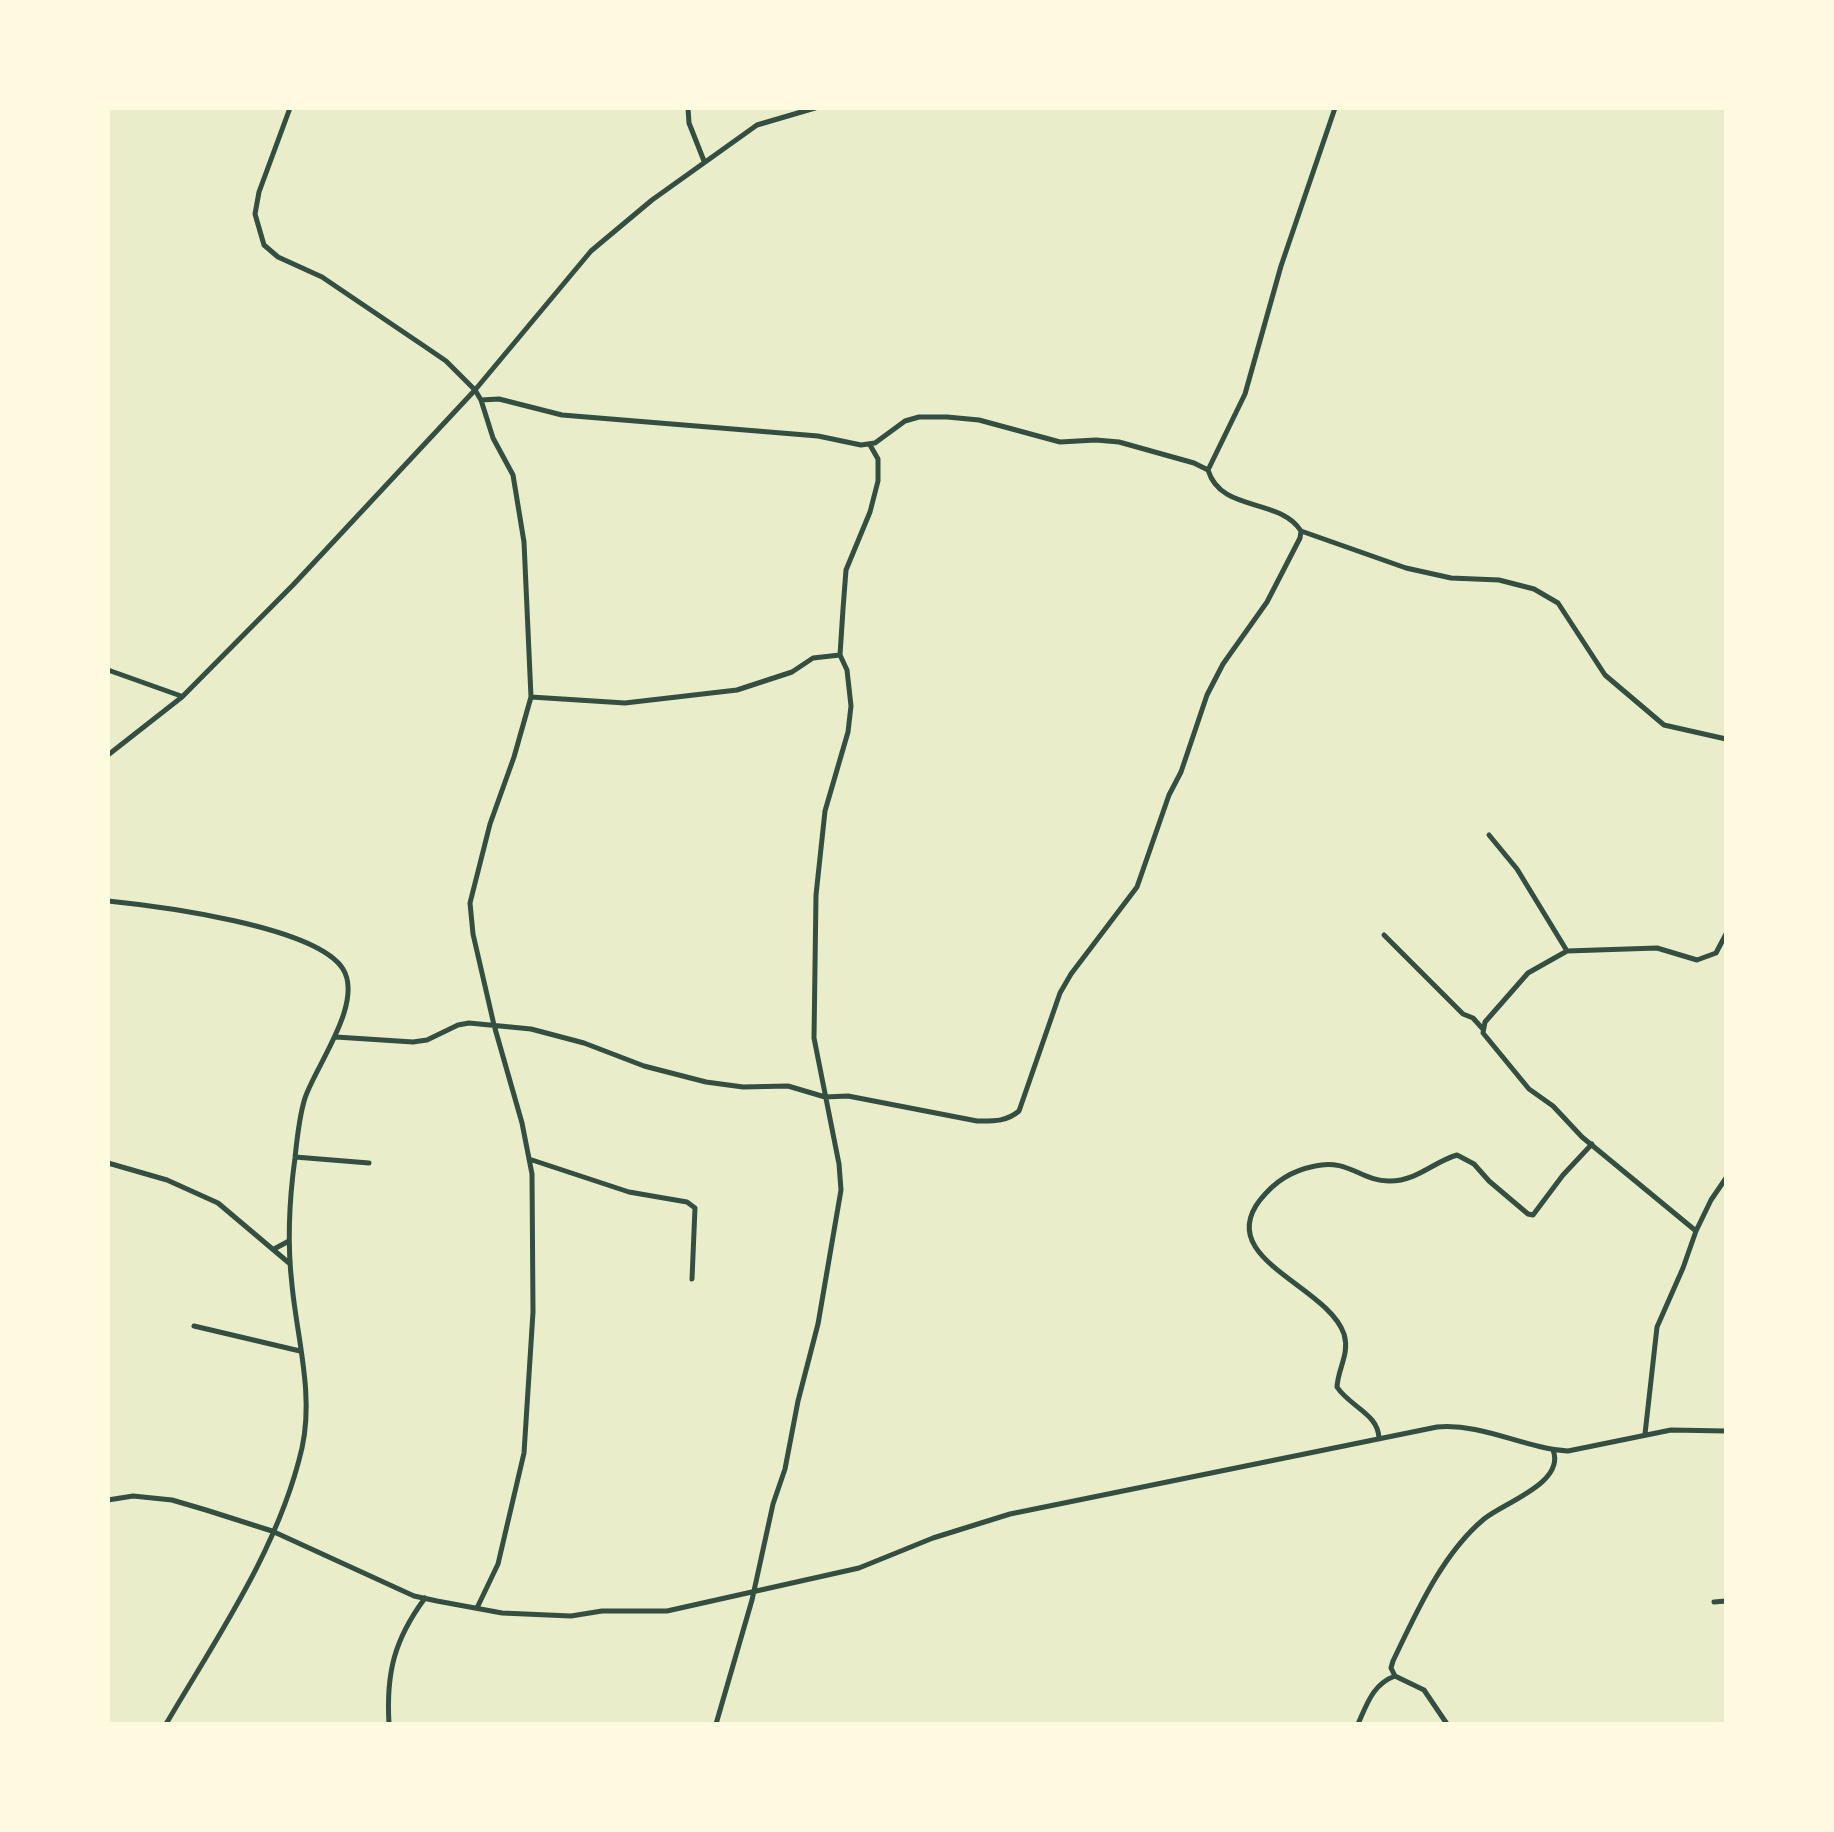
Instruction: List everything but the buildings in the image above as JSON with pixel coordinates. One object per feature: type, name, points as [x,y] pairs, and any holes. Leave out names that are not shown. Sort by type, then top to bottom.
[{"type":"street","points":[[290,108],[259,192],[255,214],[264,245],[278,257],[322,277],[446,361],[481,400],[493,438],[516,485],[526,574],[531,697],[490,824],[470,903],[473,934],[532,1174],[533,1312],[524,1453],[498,1564],[477,1608]]},
{"type":"street","points":[[688,108],[689,123],[704,161]]},
{"type":"street","points":[[108,755],[182,697],[293,585],[475,390],[591,251],[652,200],[757,125],[815,108]]},
{"type":"street","points":[[1208,470],[1245,394],[1281,266],[1335,108]]},
{"type":"street","points":[[481,400],[499,399],[562,415],[818,436],[870,445],[905,421],[919,417],[979,420],[1060,442],[1119,442],[1194,463],[1208,470],[1218,488],[1228,496],[1290,520],[1301,531],[1406,568],[1451,578],[1499,580],[1534,589],[1558,603],[1605,675],[1664,725],[1726,739]]},
{"type":"street","points":[[716,1724],[785,1469],[798,1401],[818,1324],[841,1190],[839,1164],[814,1038],[816,895],[825,811],[848,732],[851,706],[847,670],[840,655],[846,570],[870,512],[878,481],[878,459],[870,445]]},
{"type":"street","points":[[1194,463],[1211,461]]},
{"type":"street","points":[[336,1037],[413,1042],[438,1036],[458,1025],[481,1023],[554,1034],[644,1066],[706,1082],[743,1087],[788,1086],[825,1097],[848,1096],[977,1121],[996,1122],[1011,1118],[1019,1111],[1060,993],[1137,887],[1207,695],[1223,664],[1279,583],[1301,531]]},
{"type":"street","points":[[531,697],[625,703],[737,690],[792,672],[813,658],[840,655]]},
{"type":"street","points":[[108,670],[182,697]]},
{"type":"street","points":[[1489,835],[1517,869],[1567,951]]},
{"type":"street","points":[[108,901],[225,919],[314,944],[340,964],[345,973],[346,997],[336,1037],[305,1098],[289,1207],[290,1264],[307,1420],[299,1460],[272,1531],[226,1626],[166,1724]]},
{"type":"street","points":[[1696,1231],[1522,1082],[1483,1029],[1485,1022],[1528,973],[1567,951],[1657,948],[1697,960],[1716,953],[1726,934]]},
{"type":"street","points":[[1384,935],[1463,1014],[1473,1018],[1483,1029]]},
{"type":"street","points":[[1379,1439],[1379,1427],[1375,1422],[1350,1403],[1337,1387],[1345,1359],[1343,1332],[1317,1299],[1256,1252],[1250,1234],[1251,1212],[1282,1177],[1313,1166],[1333,1163],[1387,1182],[1419,1175],[1457,1155],[1474,1164],[1489,1181],[1533,1215],[1563,1175],[1592,1144]]},
{"type":"street","points":[[295,1157],[369,1163]]},
{"type":"street","points":[[529,1159],[629,1192],[687,1202],[695,1208],[692,1279]]},
{"type":"street","points":[[108,1163],[167,1180],[218,1203],[290,1264]]},
{"type":"street","points":[[1645,1434],[1657,1327],[1696,1231],[1726,1178]]},
{"type":"street","points":[[274,1249],[289,1241]]},
{"type":"street","points":[[194,1326],[300,1351]]},
{"type":"street","points":[[108,1500],[133,1496],[172,1500],[272,1531],[414,1596],[502,1613],[571,1616],[602,1611],[667,1611],[859,1568],[933,1538],[1010,1514],[1455,1426],[1481,1429],[1553,1450],[1568,1451],[1671,1430],[1726,1431]]},
{"type":"street","points":[[1447,1724],[1424,1690],[1395,1676],[1391,1668],[1393,1661],[1446,1563],[1470,1531],[1486,1517],[1540,1485],[1556,1461],[1553,1450]]},
{"type":"street","points":[[389,1724],[389,1679],[407,1626],[425,1598]]},
{"type":"street","points":[[1714,1602],[1726,1601]]},
{"type":"street","points":[[1358,1724],[1375,1689],[1395,1676]]}]
